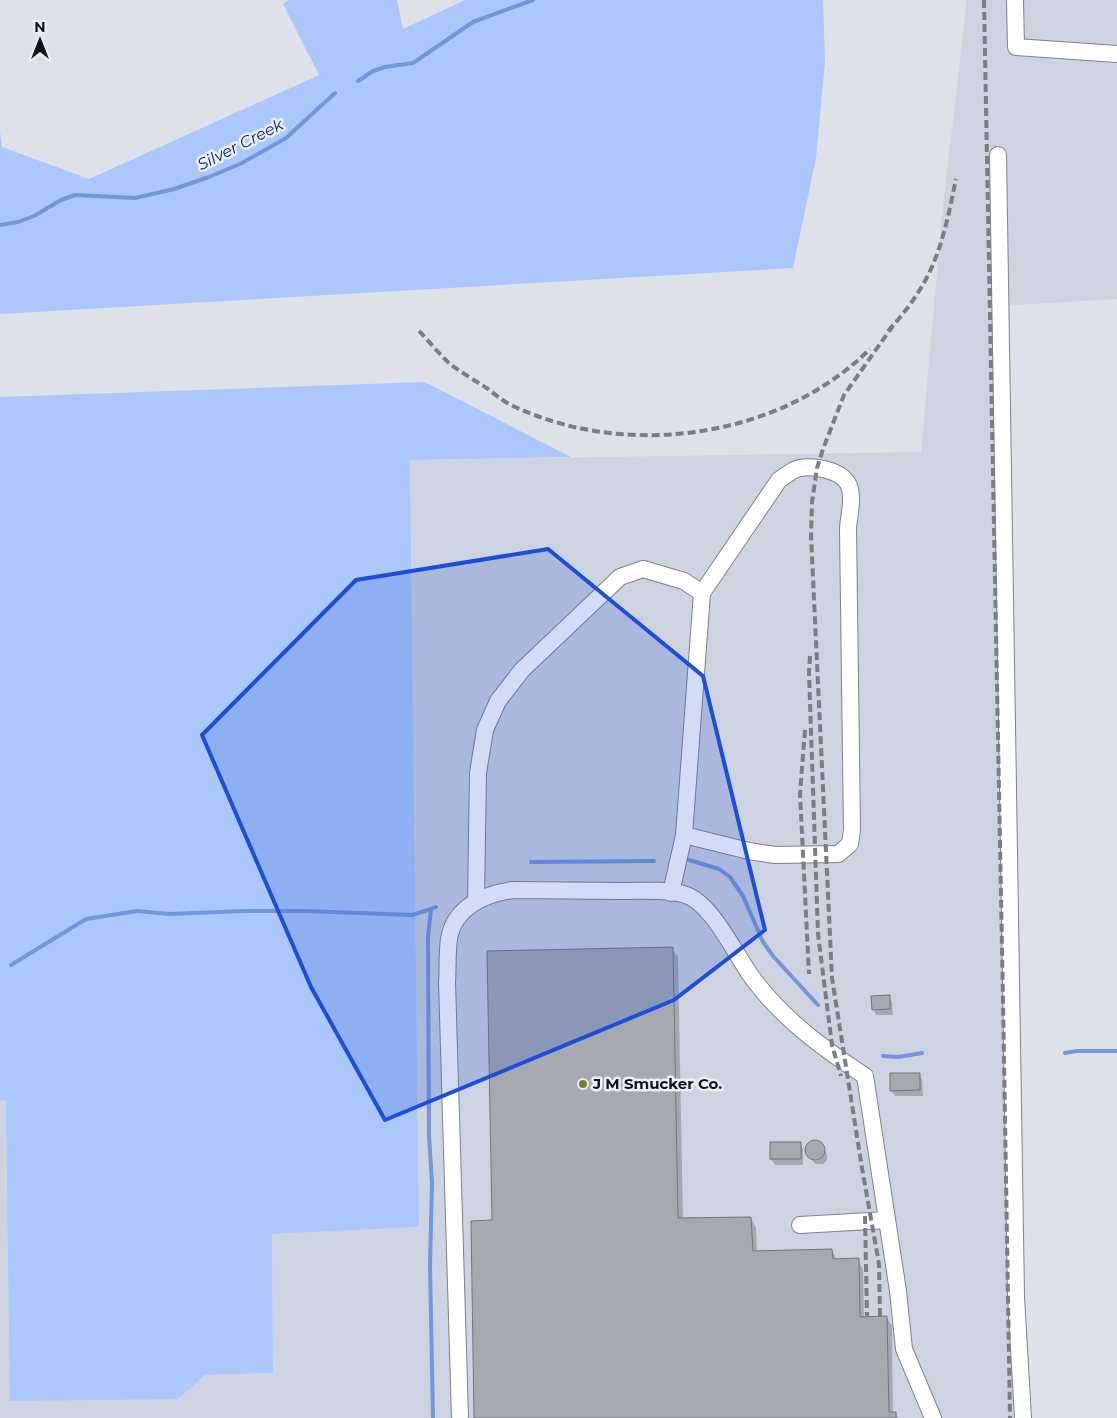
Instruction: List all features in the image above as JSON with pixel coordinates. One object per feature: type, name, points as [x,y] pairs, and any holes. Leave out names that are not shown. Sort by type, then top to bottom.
[{"type":"lane","points":[[1015,0],[1016,47],[1117,54]]},
{"type":"lane","points":[[998,155],[1016,1297],[1023,1418]]},
{"type":"lane","points":[[671,892],[684,835],[702,593],[779,480],[798,468],[817,468],[835,473],[847,482],[851,495],[848,528],[852,830],[850,844],[838,854],[775,855],[749,851],[684,835]]},
{"type":"lane","points":[[476,900],[478,773],[485,730],[498,701],[522,670],[620,577],[643,569],[684,582],[702,593]]},
{"type":"lane","points":[[460,1418],[447,982],[450,937],[459,916],[476,900],[497,892],[513,890],[671,892],[684,894],[699,901],[713,917],[754,980],[774,1004],[813,1040],[865,1076],[898,1291],[904,1349],[933,1418]]},
{"type":"lane","points":[[800,1225],[887,1220]]},
{"type":"highlighted area","points":[[548,549],[703,676],[765,930],[674,1000],[385,1120],[311,987],[202,735],[356,580]]},
{"type":"shaded area","points":[[289,0],[397,0],[403,29],[465,0],[823,0],[825,62],[816,158],[793,268],[0,314],[0,132],[2,147],[89,179],[319,75],[283,4]]},
{"type":"shaded area","points":[[967,0],[1117,0],[1117,299],[1001,306],[1023,1418],[0,1418],[0,1100],[6,1100],[178,1399],[205,1375],[273,1373],[272,1234],[419,1227],[410,460],[921,452],[943,206]]},
{"type":"shaded area","points":[[425,382],[571,457],[410,460],[419,1227],[272,1234],[273,1373],[205,1375],[178,1399],[10,1401],[6,1101],[0,1100],[0,397]]},
{"type":"building","name":"J M Smucker Co.","points":[[673,947],[678,1218],[751,1217],[753,1251],[832,1249],[833,1259],[859,1258],[860,1317],[887,1316],[889,1412],[896,1412],[896,1418],[474,1418],[471,1221],[492,1220],[487,951]]},
{"type":"building","points":[[890,995],[890,1009],[872,1010],[871,996]]},
{"type":"building","points":[[890,1073],[920,1073],[920,1090],[890,1091]]},
{"type":"building","points":[[815,1140],[822,1143],[825,1150],[822,1157],[815,1160],[808,1157],[805,1150],[808,1143]]},
{"type":"building","points":[[770,1142],[801,1142],[801,1159],[770,1159]]},
{"type":"waterway","name":"Silver Creek","points":[[358,81],[373,71],[385,67],[413,63],[473,22],[533,0]]},
{"type":"waterway","name":"Silver Creek","points":[[0,225],[18,222],[34,216],[61,200],[75,195],[135,198],[174,189],[209,177],[242,163],[286,138],[335,93]]},
{"type":"waterway","points":[[689,860],[719,869],[730,877],[743,896],[763,942],[773,956],[818,1005]]},
{"type":"waterway","points":[[531,862],[654,861]]},
{"type":"waterway","points":[[433,1418],[428,937],[431,909],[436,907]]},
{"type":"waterway","points":[[11,965],[86,919],[137,911],[169,914],[304,911],[412,915],[431,909]]},
{"type":"waterway","points":[[1065,1053],[1077,1051],[1117,1051]]},
{"type":"waterway","points":[[883,1056],[898,1057],[922,1053]]},
{"type":"railway","points":[[984,0],[1010,1418]]},
{"type":"railway","points":[[888,331],[913,301],[931,269],[944,231],[956,179]]},
{"type":"railway","points":[[880,1316],[879,1264],[832,978],[811,536],[812,502],[817,468],[823,449],[844,395],[892,327]]},
{"type":"railway","points":[[419,331],[450,364],[513,406],[558,423],[605,432],[653,435],[701,431],[748,420],[792,403],[834,379],[870,349]]},
{"type":"railway","points":[[810,656],[818,934],[832,1045],[841,1076]]},
{"type":"railway","points":[[805,730],[800,794],[809,974]]},
{"type":"railway","points":[[865,1216],[867,1316]]},
{"type":"place","name":"J M Smucker Co.","points":[[583,1084]]}]
